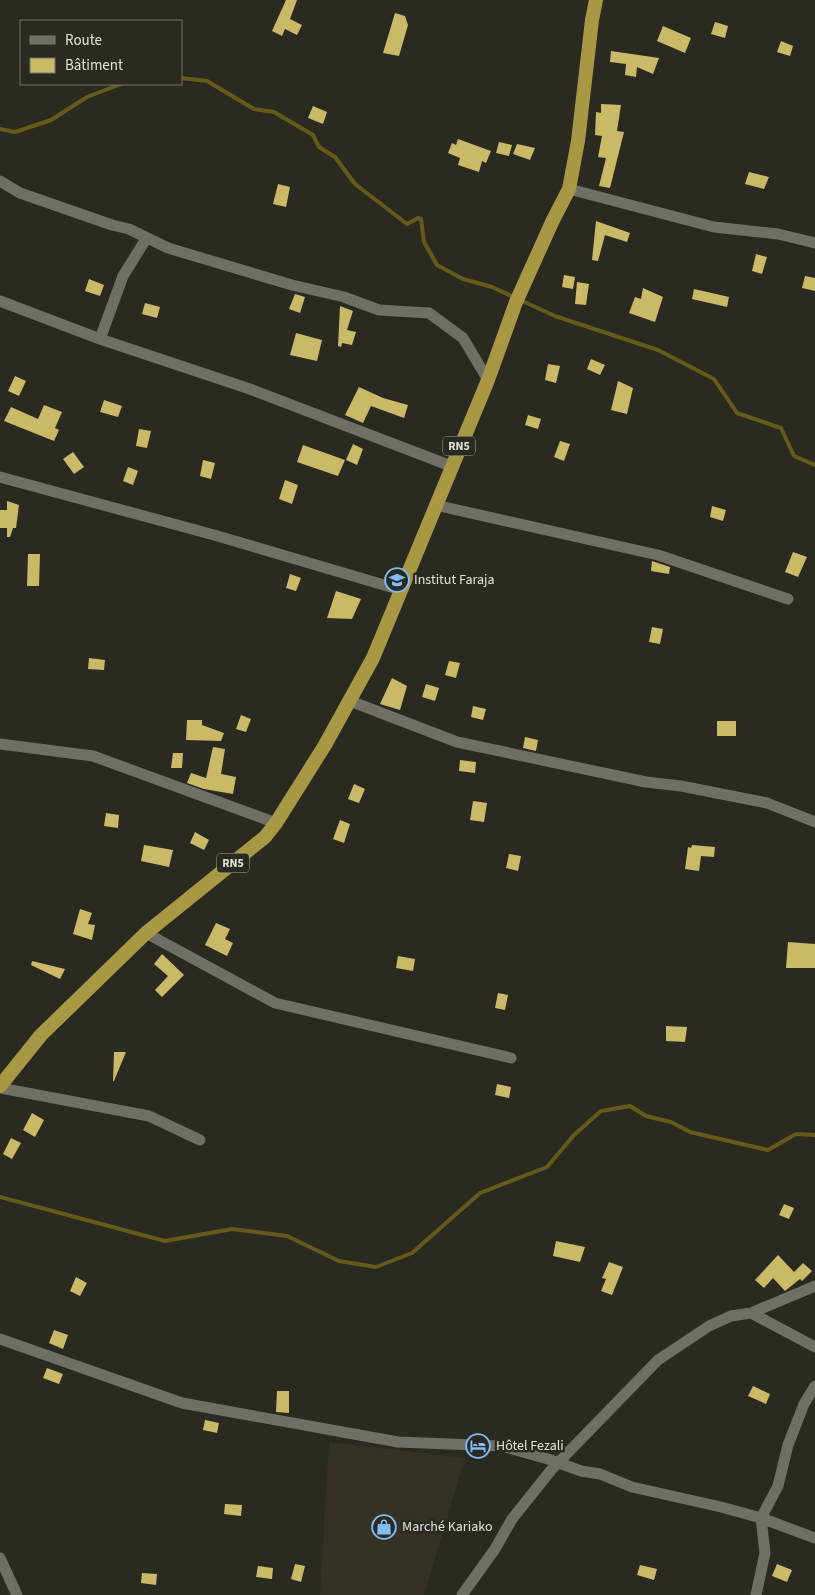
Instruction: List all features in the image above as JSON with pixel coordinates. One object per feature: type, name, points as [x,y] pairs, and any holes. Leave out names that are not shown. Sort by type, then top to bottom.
[{"type":"highway","name":"RN5","points":[[0,1087],[41,1035],[146,932],[265,837],[276,823],[350,701],[373,658],[488,380],[517,299],[553,220],[569,190],[578,141],[596,0]]},
{"type":"street","points":[[0,181],[20,192],[128,229],[168,248],[292,285],[344,297],[379,310],[429,313],[463,338],[488,380]]},
{"type":"street","points":[[569,190],[705,225],[778,234],[815,243]]},
{"type":"street","points":[[100,339],[123,276],[146,239]]},
{"type":"street","points":[[0,301],[100,339],[250,389],[451,466]]},
{"type":"street","points":[[0,477],[214,535],[401,590]]},
{"type":"street","points":[[435,505],[658,555],[788,598]]},
{"type":"street","points":[[350,701],[458,742],[646,782],[681,786],[767,803],[815,822]]},
{"type":"street","points":[[0,744],[93,756],[276,823]]},
{"type":"street","points":[[146,932],[275,1003],[511,1058]]},
{"type":"street","points":[[0,1087],[149,1116],[200,1140]]},
{"type":"street","points":[[462,1595],[495,1549],[512,1519],[558,1463],[658,1360],[709,1326],[731,1316],[750,1313],[815,1286]]},
{"type":"street","points":[[750,1313],[815,1347]]},
{"type":"street","points":[[0,1339],[182,1403],[398,1442],[502,1446],[581,1471],[600,1474],[632,1487],[722,1507],[761,1518],[815,1538]]},
{"type":"street","points":[[756,1595],[765,1553],[761,1518],[778,1486],[788,1445],[804,1404],[815,1386]]},
{"type":"street","points":[[0,1558],[17,1595]]},
{"type":"shaded area","name":"Marché Kariako","points":[[329,1442],[465,1458],[424,1595],[320,1595]]},
{"type":"building","points":[[286,0],[297,0],[290,19],[302,25],[297,35],[285,29],[282,36],[272,31]]},
{"type":"building","points":[[395,13],[405,16],[408,25],[399,56],[383,53]]},
{"type":"building","points":[[715,22],[728,26],[725,38],[711,34]]},
{"type":"building","points":[[663,26],[691,38],[685,53],[657,41]]},
{"type":"building","points":[[781,41],[793,46],[790,56],[777,52]]},
{"type":"building","points":[[611,51],[659,58],[653,74],[637,67],[636,77],[625,75],[626,64],[610,62]]},
{"type":"building","points":[[601,104],[621,105],[617,131],[624,132],[610,188],[599,186],[606,158],[598,157],[602,136],[595,135],[596,112],[601,113]]},
{"type":"building","points":[[313,106],[327,112],[323,124],[308,118]]},
{"type":"building","points":[[458,139],[491,151],[486,163],[482,161],[479,172],[458,165],[460,158],[448,153],[452,143],[456,145]]},
{"type":"building","points":[[499,142],[512,145],[509,156],[496,153]]},
{"type":"building","points":[[517,144],[535,148],[530,160],[513,154]]},
{"type":"building","points":[[749,172],[769,177],[764,189],[745,184]]},
{"type":"building","points":[[278,184],[290,187],[286,207],[273,204]]},
{"type":"building","points":[[596,221],[630,233],[627,242],[605,235],[598,261],[592,260]]},
{"type":"building","points":[[756,254],[767,257],[762,274],[752,271]]},
{"type":"building","points":[[564,275],[575,277],[573,289],[562,287]]},
{"type":"building","points":[[805,276],[815,278],[815,291],[802,288]]},
{"type":"building","points":[[89,279],[104,285],[100,296],[85,291]]},
{"type":"building","points":[[577,282],[589,284],[586,305],[575,304]]},
{"type":"building","points":[[643,288],[663,297],[655,322],[629,313],[635,297],[641,299]]},
{"type":"building","points":[[694,289],[729,297],[727,307],[692,299]]},
{"type":"building","points":[[295,294],[305,297],[300,313],[289,309]]},
{"type":"building","points":[[145,303],[160,307],[157,318],[142,314]]},
{"type":"building","points":[[340,306],[353,311],[347,330],[356,332],[352,345],[342,343],[341,347],[338,346]]},
{"type":"building","points":[[296,333],[322,340],[317,361],[290,355]]},
{"type":"building","points":[[591,359],[605,365],[600,375],[587,369]]},
{"type":"building","points":[[548,364],[560,366],[556,383],[545,380]]},
{"type":"building","points":[[15,376],[26,381],[19,396],[8,391]]},
{"type":"building","points":[[618,381],[633,388],[627,414],[611,410]]},
{"type":"building","points":[[359,387],[383,398],[408,405],[404,418],[371,406],[363,423],[345,415]]},
{"type":"building","points":[[104,400],[122,406],[118,417],[100,412]]},
{"type":"building","points":[[44,405],[62,412],[55,428],[59,430],[54,441],[4,421],[11,407],[38,419]]},
{"type":"building","points":[[528,415],[541,419],[538,429],[525,425]]},
{"type":"building","points":[[139,429],[151,431],[147,448],[136,446]]},
{"type":"building","points":[[560,441],[570,444],[564,461],[554,457]]},
{"type":"building","points":[[353,444],[363,449],[357,465],[346,460]]},
{"type":"building","points":[[303,445],[345,460],[338,476],[297,462]]},
{"type":"building","points":[[73,452],[84,467],[74,474],[63,459]]},
{"type":"building","points":[[203,460],[215,463],[211,479],[200,476]]},
{"type":"building","points":[[128,467],[138,471],[133,485],[123,481]]},
{"type":"building","points":[[285,480],[298,485],[292,504],[279,499]]},
{"type":"building","points":[[7,501],[19,505],[16,528],[13,528],[10,537],[7,537],[7,528],[0,528],[0,510],[7,510]]},
{"type":"building","points":[[712,506],[726,510],[723,521],[710,517]]},
{"type":"building","points":[[793,552],[807,557],[798,577],[785,572]]},
{"type":"building","points":[[28,554],[40,554],[39,586],[27,586]]},
{"type":"building","points":[[652,561],[670,567],[669,574],[651,571]]},
{"type":"building","points":[[290,574],[301,578],[296,591],[286,588]]},
{"type":"building","points":[[336,591],[361,599],[352,619],[327,618]]},
{"type":"building","points":[[652,627],[663,629],[660,644],[649,642]]},
{"type":"building","points":[[89,658],[105,660],[104,670],[88,669]]},
{"type":"building","points":[[449,661],[460,663],[456,678],[445,675]]},
{"type":"building","points":[[392,678],[407,686],[400,710],[380,704]]},
{"type":"building","points":[[426,684],[439,688],[435,701],[422,697]]},
{"type":"building","points":[[473,706],[486,709],[483,720],[471,717]]},
{"type":"building","points":[[241,715],[251,719],[246,732],[236,729]]},
{"type":"building","points":[[187,720],[202,720],[202,725],[224,733],[221,741],[186,740]]},
{"type":"building","points":[[717,721],[736,721],[736,736],[717,736]]},
{"type":"building","points":[[525,737],[538,740],[536,751],[523,748]]},
{"type":"building","points":[[213,747],[225,749],[221,774],[236,777],[233,794],[204,789],[187,783],[191,773],[206,778]]},
{"type":"building","points":[[173,753],[183,753],[182,768],[171,768]]},
{"type":"building","points":[[460,760],[476,762],[475,773],[459,771]]},
{"type":"building","points":[[354,784],[365,789],[359,803],[348,799]]},
{"type":"building","points":[[473,801],[487,803],[484,822],[470,820]]},
{"type":"building","points":[[106,813],[119,815],[118,828],[104,826]]},
{"type":"building","points":[[340,820],[350,824],[344,843],[333,839]]},
{"type":"building","points":[[195,832],[209,840],[204,850],[190,843]]},
{"type":"building","points":[[144,845],[173,850],[169,867],[141,861]]},
{"type":"building","points":[[692,845],[715,847],[714,857],[701,856],[699,871],[685,869],[688,847],[691,848]]},
{"type":"building","points":[[509,854],[521,856],[518,871],[506,868]]},
{"type":"building","points":[[80,909],[92,913],[88,924],[95,925],[92,940],[73,934]]},
{"type":"building","points":[[216,923],[230,929],[225,939],[233,943],[227,956],[205,945]]},
{"type":"building","points":[[788,942],[815,944],[815,968],[786,968]]},
{"type":"building","points":[[162,954],[184,975],[162,997],[155,990],[168,976],[154,964]]},
{"type":"building","points":[[398,956],[415,959],[413,971],[396,968]]},
{"type":"building","points":[[32,961],[65,969],[60,979],[31,965]]},
{"type":"building","points":[[498,993],[508,995],[505,1010],[495,1008]]},
{"type":"building","points":[[666,1026],[687,1027],[685,1042],[666,1041]]},
{"type":"building","points":[[114,1052],[126,1052],[113,1081]]},
{"type":"building","points":[[497,1084],[511,1087],[509,1098],[495,1095]]},
{"type":"building","points":[[32,1113],[44,1120],[35,1137],[23,1130]]},
{"type":"building","points":[[11,1138],[21,1143],[12,1159],[3,1154]]},
{"type":"building","points":[[784,1204],[794,1208],[789,1219],[779,1215]]},
{"type":"building","points":[[556,1241],[585,1247],[580,1262],[553,1256]]},
{"type":"building","points":[[778,1255],[794,1272],[803,1263],[812,1271],[802,1281],[800,1279],[785,1291],[773,1278],[764,1288],[755,1280]]},
{"type":"building","points":[[609,1262],[623,1267],[612,1295],[601,1291],[606,1279],[602,1278]]},
{"type":"building","points":[[76,1277],[87,1283],[80,1296],[70,1291]]},
{"type":"building","points":[[54,1330],[68,1335],[63,1349],[49,1343]]},
{"type":"building","points":[[47,1368],[63,1374],[59,1384],[43,1378]]},
{"type":"building","points":[[753,1386],[770,1394],[766,1404],[748,1396]]},
{"type":"building","points":[[277,1391],[289,1391],[289,1413],[276,1412]]},
{"type":"building","points":[[205,1420],[219,1423],[217,1433],[203,1430]]},
{"type":"building","points":[[225,1504],[242,1505],[241,1516],[224,1514]]},
{"type":"building","points":[[295,1564],[305,1566],[301,1582],[291,1579]]},
{"type":"building","points":[[777,1564],[792,1570],[787,1582],[772,1576]]},
{"type":"building","points":[[640,1565],[657,1569],[654,1580],[637,1575]]},
{"type":"building","points":[[258,1566],[273,1568],[272,1579],[256,1577]]},
{"type":"building","points":[[142,1573],[157,1574],[156,1585],[141,1583]]},
{"type":"waterway","points":[[182,78],[207,81],[254,109],[274,112],[313,135],[319,147],[335,157],[355,184],[407,224],[418,218],[421,219],[424,242],[437,265],[463,279],[492,287],[555,316],[658,350],[714,379],[737,413],[781,428],[794,456],[815,465]]},
{"type":"waterway","points":[[0,129],[15,132],[51,120],[87,97],[118,85]]},
{"type":"waterway","points":[[0,1197],[165,1241],[232,1229],[287,1236],[339,1261],[376,1267],[412,1253],[480,1193],[547,1167],[574,1135],[601,1111],[630,1106],[646,1116],[671,1122],[690,1132],[768,1150],[796,1134],[815,1135]]},
{"type":"place","name":"Institut Faraja","points":[[397,580]]},
{"type":"place","name":"Hôtel Fezali","points":[[478,1446]]},
{"type":"place","name":"Marché Kariako","points":[[384,1527]]}]
